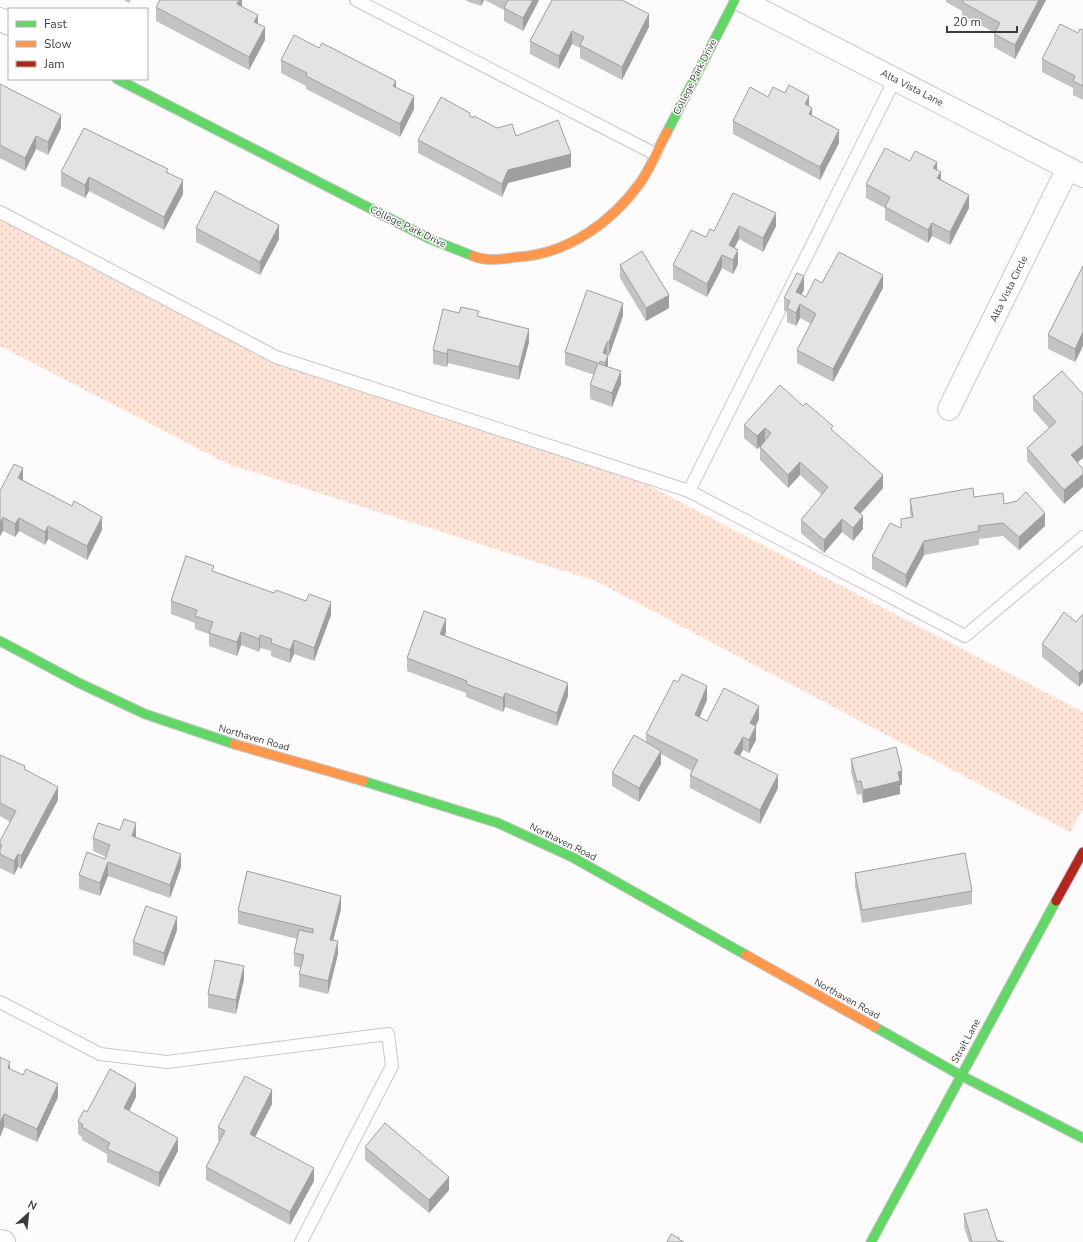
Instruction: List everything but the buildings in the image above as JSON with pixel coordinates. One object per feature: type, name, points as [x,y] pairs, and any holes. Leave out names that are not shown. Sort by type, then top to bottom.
[{"type":"street","name":"College Park Drive","points":[[119,80],[430,239],[484,260],[536,256],[582,238],[610,217],[640,183],[735,0]]},
{"type":"street","name":"Alta Vista Lane","points":[[741,0],[1075,172]]},
{"type":"street","name":"Alta Vista Circle","points":[[950,409],[1075,172]]},
{"type":"street","name":"Northaven Road","points":[[0,642],[79,683],[145,714],[210,737],[412,795],[498,823],[572,857],[960,1075],[1083,1138]]},
{"type":"street","name":"Strait Lane","points":[[871,1242],[960,1075],[1083,852]]},
{"type":"street","points":[[0,1241],[4,1242]]},
{"type":"lane","points":[[356,0],[655,154]]},
{"type":"lane","points":[[689,491],[895,79]]},
{"type":"lane","points":[[0,212],[276,358],[689,491],[965,636],[1083,537]]},
{"type":"lane","points":[[0,1002],[100,1054],[167,1062],[388,1034],[392,1066],[300,1242]]},
{"type":"shaded area","points":[[0,218],[272,360],[642,482],[1083,712],[1083,809],[1070,832],[596,581],[228,464],[0,346]]},
{"type":"traffic: fast","points":[[667,132],[735,0]]},
{"type":"traffic: fast","points":[[119,80],[430,239],[473,256]]},
{"type":"traffic: fast","points":[[0,641],[79,683],[145,714],[234,744]]},
{"type":"traffic: fast","points":[[363,781],[498,823],[572,857],[746,955]]},
{"type":"traffic: fast","points":[[871,1242],[1056,901]]},
{"type":"traffic: fast","points":[[875,1027],[960,1075],[1083,1138]]},
{"type":"traffic: slow","points":[[473,256],[495,260],[536,255],[554,250],[586,234],[616,211],[640,183],[648,171],[667,132]]},
{"type":"traffic: slow","points":[[234,744],[363,781]]},
{"type":"traffic: slow","points":[[746,955],[875,1027]]},
{"type":"traffic: jam","points":[[1056,901],[1083,852]]}]
